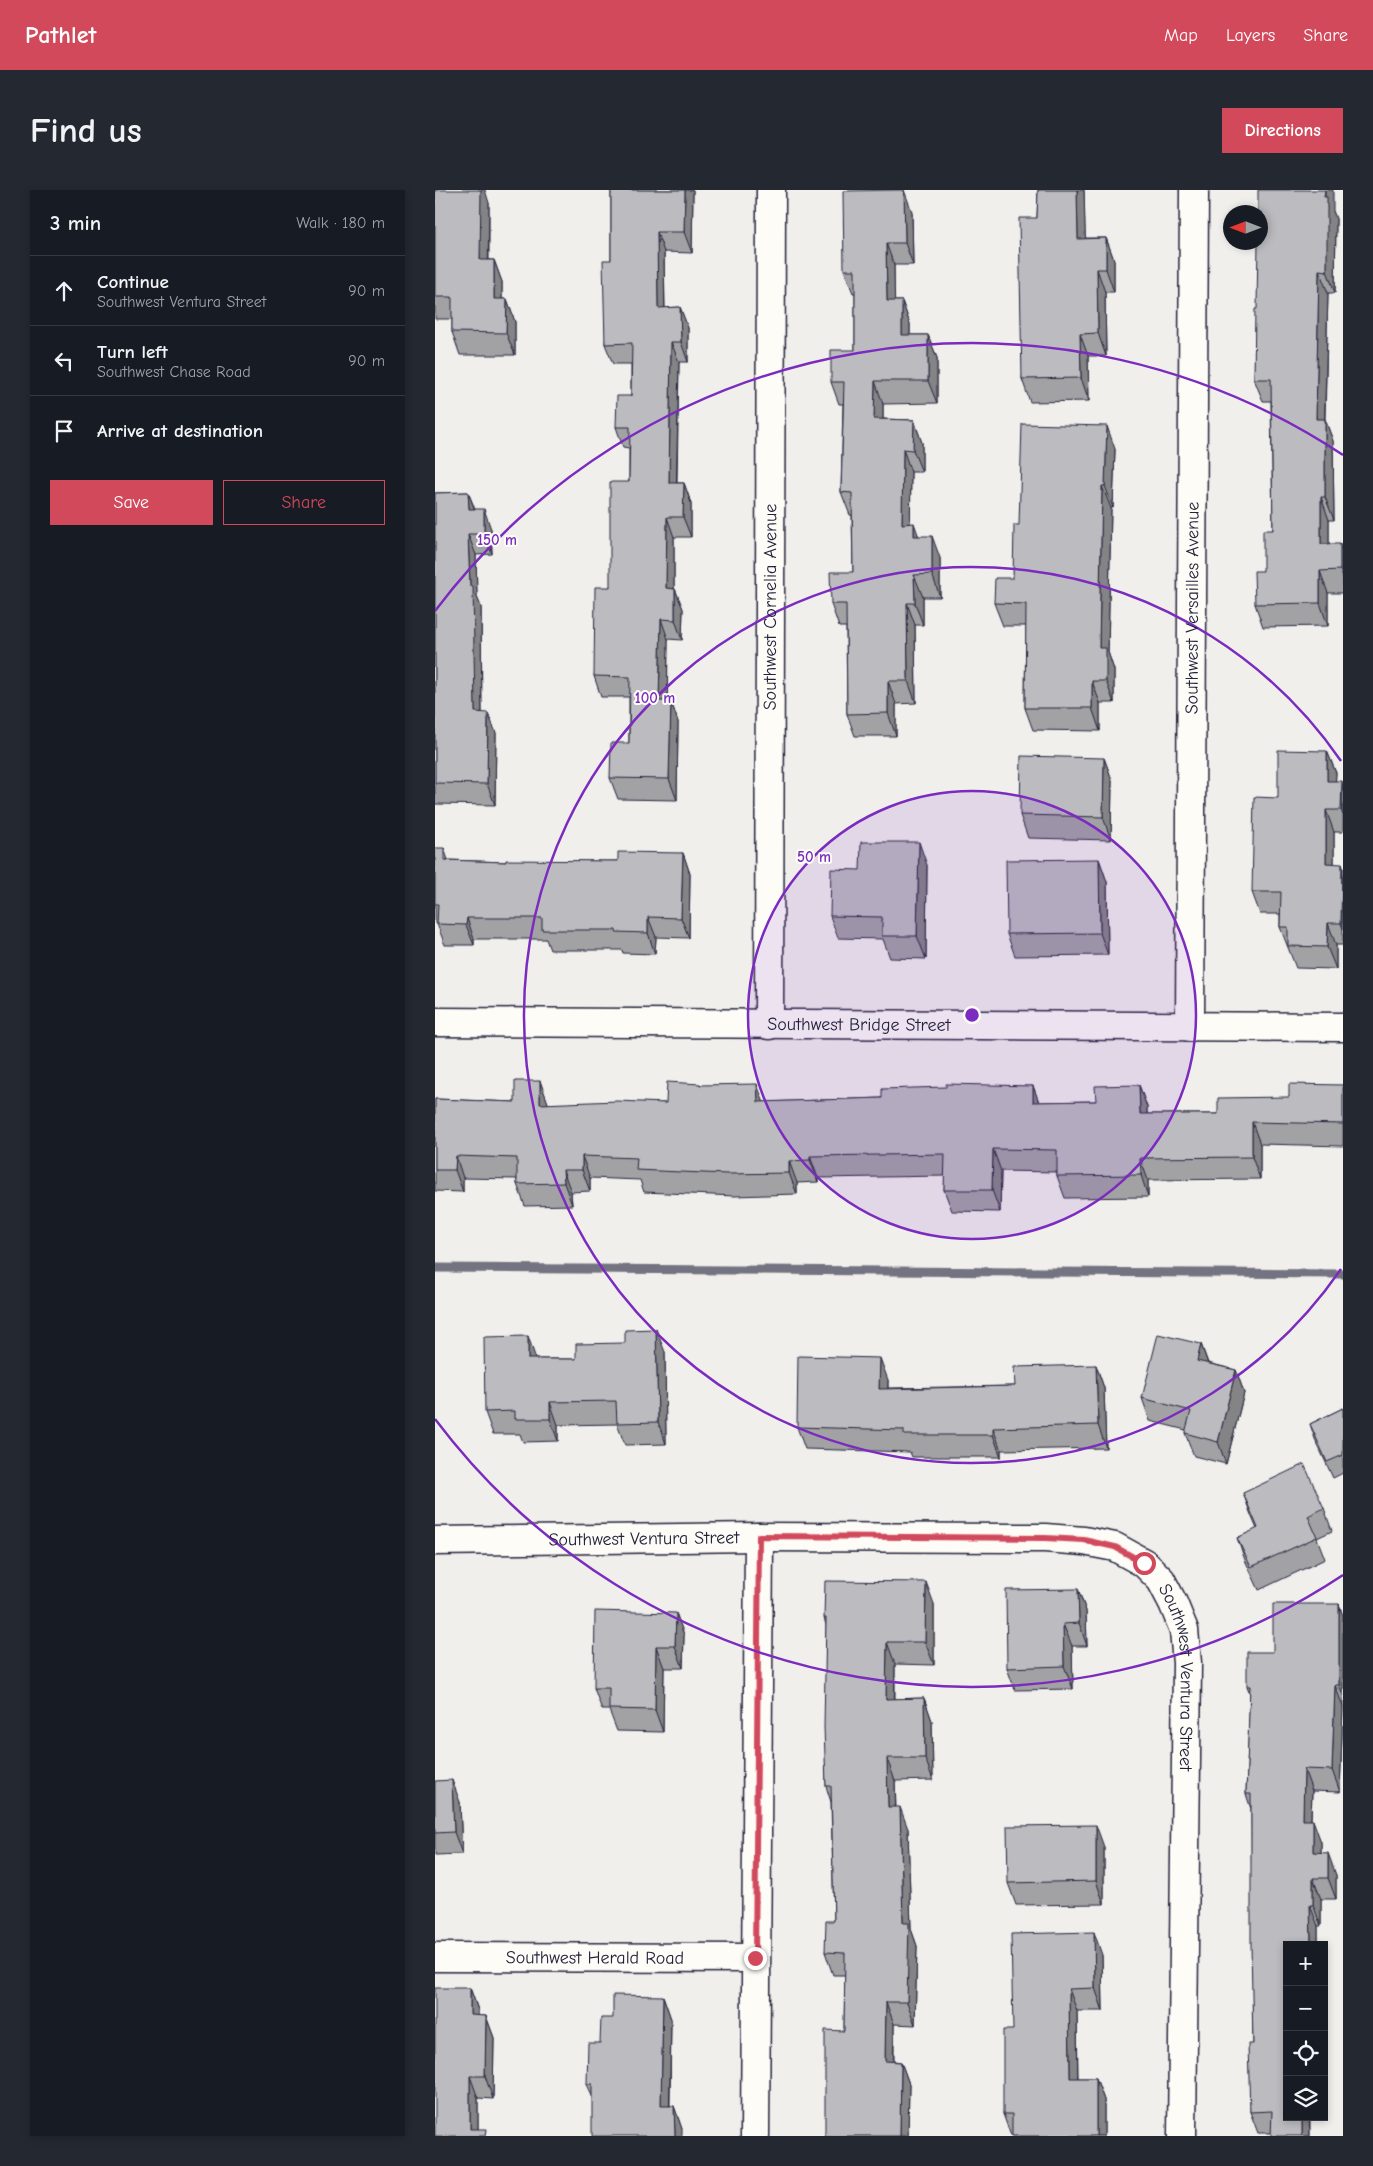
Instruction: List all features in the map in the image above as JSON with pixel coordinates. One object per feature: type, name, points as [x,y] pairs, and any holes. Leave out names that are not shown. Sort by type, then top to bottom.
[{"type":"street","name":"Southwest Cornelia Avenue","points":[[769,1025],[771,190]]},
{"type":"street","name":"Southwest Versailles Avenue","points":[[1190,1027],[1194,190]]},
{"type":"street","name":"Southwest Bridge Street","points":[[435,1022],[1343,1027]]},
{"type":"street","name":"Southwest Ventura Street","points":[[435,1541],[759,1536],[1035,1538],[1084,1540],[1115,1547],[1144,1563],[1161,1580],[1184,1630],[1187,1662],[1182,2130]]},
{"type":"street","points":[[755,2136],[759,1536]]},
{"type":"street","name":"Southwest Herald Road","points":[[435,1957],[755,1958]]},
{"type":"building","points":[[435,190],[481,190],[480,260],[494,260],[494,299],[507,299],[506,333],[452,332],[452,297],[435,297]]},
{"type":"building","points":[[611,190],[685,190],[684,232],[657,232],[658,308],[680,307],[681,342],[671,342],[669,483],[684,483],[683,517],[667,517],[666,588],[675,589],[675,620],[661,619],[659,701],[671,701],[669,779],[610,778],[611,743],[629,743],[630,677],[594,676],[595,587],[610,587],[610,482],[629,482],[630,427],[616,427],[617,396],[631,396],[632,343],[605,344],[603,260],[611,260]]},
{"type":"building","points":[[904,190],[905,243],[886,243],[887,301],[902,301],[902,335],[928,335],[928,381],[875,381],[874,419],[914,420],[913,450],[903,449],[902,524],[914,523],[914,536],[932,536],[932,574],[914,575],[915,603],[907,603],[908,681],[888,681],[888,713],[847,714],[846,604],[831,604],[830,572],[853,572],[852,493],[841,492],[844,382],[831,382],[831,350],[855,350],[855,270],[844,270],[843,191]]},
{"type":"building","points":[[1038,190],[1077,190],[1078,239],[1106,238],[1106,269],[1097,269],[1098,333],[1080,334],[1081,378],[1022,379],[1019,218],[1037,218]]},
{"type":"building","points":[[1258,190],[1325,190],[1324,197],[1327,197],[1327,271],[1319,270],[1316,419],[1325,419],[1325,497],[1321,497],[1321,544],[1340,544],[1340,570],[1320,571],[1320,603],[1255,604],[1254,571],[1263,571],[1263,530],[1273,530],[1271,379],[1254,379],[1258,250],[1268,250],[1268,205],[1258,205]]},
{"type":"building","points":[[1022,424],[1107,426],[1105,486],[1102,486],[1099,648],[1106,648],[1106,681],[1092,681],[1092,708],[1025,708],[1026,604],[994,603],[995,578],[1013,578],[1014,525],[1019,525]]},
{"type":"building","points":[[468,492],[469,509],[484,509],[484,534],[468,534],[470,586],[473,586],[475,712],[488,713],[487,784],[435,783],[435,493]]},
{"type":"building","points":[[1278,750],[1327,751],[1327,781],[1342,781],[1341,810],[1326,810],[1326,863],[1342,864],[1341,923],[1328,923],[1327,947],[1288,946],[1288,927],[1280,927],[1281,892],[1252,892],[1254,797],[1278,798]]},
{"type":"building","points":[[1021,756],[1104,758],[1103,817],[1020,815]]},
{"type":"building","points":[[861,842],[919,842],[917,936],[882,936],[882,917],[830,916],[831,869],[860,870]]},
{"type":"building","points":[[435,848],[444,848],[444,860],[506,862],[506,860],[618,861],[618,852],[683,853],[681,918],[648,917],[648,933],[616,932],[616,930],[542,930],[542,918],[467,918],[466,925],[437,924],[438,904],[435,904]]},
{"type":"building","points":[[1099,859],[1100,933],[1007,934],[1006,860]]},
{"type":"building","points":[[515,1081],[540,1081],[540,1104],[617,1101],[666,1103],[667,1082],[700,1085],[757,1084],[758,1102],[882,1098],[882,1089],[946,1087],[946,1084],[1033,1086],[1033,1102],[1096,1101],[1095,1086],[1139,1085],[1140,1114],[1218,1114],[1218,1098],[1289,1097],[1289,1084],[1343,1085],[1343,1124],[1252,1122],[1252,1157],[1140,1158],[1141,1175],[1057,1176],[1057,1150],[993,1149],[992,1190],[944,1190],[945,1154],[810,1156],[810,1160],[789,1161],[789,1173],[727,1174],[636,1170],[637,1158],[582,1156],[582,1170],[563,1170],[564,1183],[517,1184],[517,1158],[456,1156],[455,1170],[435,1170],[435,1099],[515,1102]]},
{"type":"building","points":[[656,1329],[658,1422],[617,1423],[616,1401],[550,1402],[550,1419],[515,1419],[515,1411],[485,1412],[484,1337],[528,1336],[528,1359],[576,1359],[576,1344],[625,1343],[625,1330]]},
{"type":"building","points":[[1158,1334],[1201,1344],[1197,1361],[1236,1370],[1218,1442],[1185,1433],[1191,1411],[1142,1398]]},
{"type":"building","points":[[798,1356],[880,1358],[879,1389],[1015,1386],[1014,1367],[1096,1365],[1098,1425],[993,1428],[993,1435],[904,1435],[904,1430],[797,1427]]},
{"type":"building","points":[[1343,1408],[1343,1455],[1327,1462],[1310,1424]]},
{"type":"building","points":[[1304,1464],[1324,1508],[1308,1516],[1317,1537],[1251,1567],[1237,1538],[1258,1528],[1243,1493]]},
{"type":"building","points":[[825,1581],[926,1582],[925,1642],[887,1642],[886,1699],[924,1698],[925,1758],[887,1758],[888,1807],[900,1807],[903,1923],[909,1923],[907,2002],[886,2002],[885,2061],[901,2062],[900,2136],[825,2136],[825,2030],[844,2031],[845,1953],[825,1952],[826,1921],[834,1921],[831,1786],[826,1786],[824,1727]]},
{"type":"building","points":[[1078,1589],[1079,1623],[1063,1624],[1064,1666],[1007,1668],[1006,1590]]},
{"type":"building","points":[[1273,1604],[1339,1604],[1339,1685],[1335,1685],[1332,1770],[1304,1769],[1303,1820],[1313,1820],[1313,1852],[1328,1853],[1328,1878],[1313,1878],[1313,1905],[1310,1905],[1311,1941],[1283,1941],[1283,2121],[1302,2121],[1302,2136],[1271,2136],[1272,2111],[1250,2112],[1248,2044],[1253,2044],[1251,1794],[1246,1794],[1250,1686],[1247,1686],[1247,1652],[1273,1652]]},
{"type":"building","points":[[595,1611],[676,1613],[675,1646],[656,1646],[655,1710],[609,1709],[609,1688],[594,1688]]},
{"type":"building","points":[[452,1780],[454,1832],[435,1833],[435,1781]]},
{"type":"building","points":[[1096,1825],[1096,1881],[1008,1883],[1007,1826]]},
{"type":"building","points":[[1094,1932],[1095,1988],[1069,1989],[1070,2078],[1096,2078],[1096,2136],[1012,2136],[1012,2114],[1003,2114],[1003,2030],[1013,2030],[1011,1934]]},
{"type":"building","points":[[435,1988],[470,1988],[470,2015],[486,2016],[485,2076],[470,2076],[470,2129],[487,2129],[486,2136],[435,2136]]},
{"type":"building","points":[[613,1995],[663,1996],[661,2106],[674,2106],[675,2136],[592,2136],[592,2084],[587,2084],[588,2043],[600,2043],[601,2018],[613,2018]]},
{"type":"waterway","points":[[435,1268],[1343,1274]]},
{"type":"route","points":[[755,1958],[759,1536],[1045,1538],[1084,1540],[1115,1547],[1144,1563]]}]
